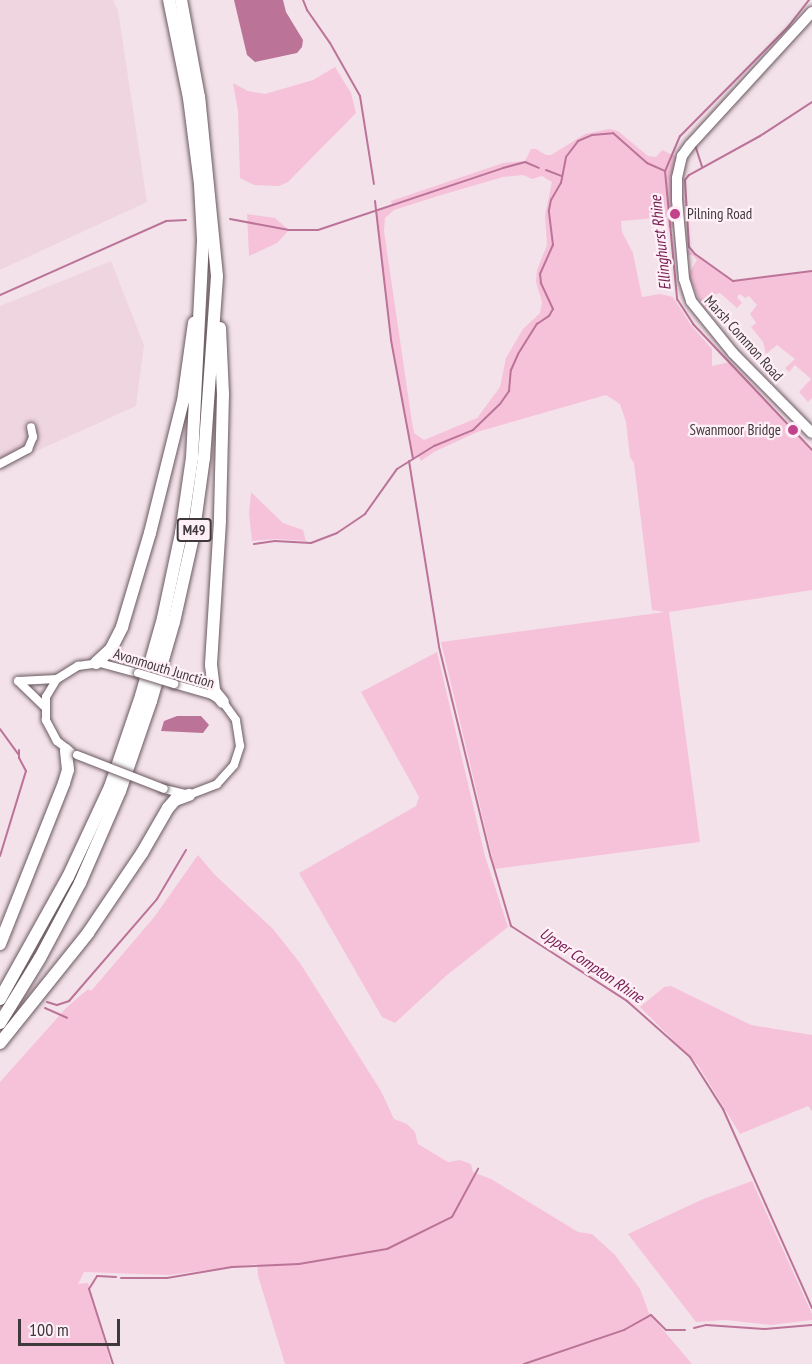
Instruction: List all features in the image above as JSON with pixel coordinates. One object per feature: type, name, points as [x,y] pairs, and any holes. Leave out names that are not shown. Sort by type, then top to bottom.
[{"type":"highway","name":"M49","points":[[0,999],[68,877],[110,787],[141,696],[163,618],[181,533],[192,458],[203,240],[200,184],[189,98],[169,0]]},
{"type":"highway","name":"M49","points":[[181,0],[199,97],[217,276],[223,393],[220,521],[211,665],[214,691],[223,702]]},
{"type":"highway","name":"M49","points":[[96,663],[111,649],[122,627],[165,481],[183,401],[203,240]]},
{"type":"highway","name":"M49","points":[[0,1023],[40,958],[80,883],[120,791],[161,667],[193,537],[202,481],[217,276]]},
{"type":"highway","points":[[0,944],[64,783],[71,752]]},
{"type":"highway","points":[[0,1043],[88,933],[142,853],[168,808],[175,800],[189,795]]},
{"type":"main road","name":"Marsh Common Road","points":[[812,12],[694,141],[682,156],[677,178],[684,279],[692,301],[733,353],[812,433]]},
{"type":"street","points":[[0,464],[28,449],[33,437],[31,427]]},
{"type":"street","name":"Avonmouth Junction","points":[[57,679],[78,666],[96,663],[212,695],[223,702],[236,720],[240,734],[240,746],[234,765],[217,784],[189,795]]},
{"type":"street","points":[[44,706],[51,687],[57,679]]},
{"type":"street","points":[[57,679],[18,681],[35,694],[44,706],[50,731],[71,752],[164,789],[189,795]]},
{"type":"shaded area","points":[[0,0],[113,0],[118,10],[147,202],[0,270]]},
{"type":"shaded area","points":[[234,0],[283,0],[286,12],[303,40],[302,47],[297,53],[255,62],[247,55]]},
{"type":"shaded area","points":[[335,67],[351,93],[356,113],[288,182],[279,186],[254,185],[240,178],[238,111],[233,83],[248,91],[265,94],[313,80]]},
{"type":"shaded area","points":[[609,129],[618,131],[648,156],[656,157],[662,150],[677,157],[675,227],[668,228],[667,217],[621,221],[622,232],[633,253],[642,297],[660,294],[673,297],[691,325],[712,349],[712,366],[730,362],[812,450],[812,590],[669,612],[700,842],[495,869],[441,642],[665,612],[652,610],[634,463],[630,457],[626,422],[620,404],[606,395],[477,432],[434,452],[421,461],[418,456],[413,459],[391,340],[375,210],[392,205],[391,201],[503,163],[525,161],[531,149],[551,155],[585,134]],"holes":[[[523,175],[532,179],[542,176],[552,182],[545,215],[547,245],[537,270],[536,282],[542,302],[540,313],[523,329],[506,358],[500,387],[477,418],[424,440],[414,433],[412,422],[384,231],[385,218],[394,210],[503,177]]]},
{"type":"shaded area","points":[[247,214],[275,218],[289,230],[277,243],[249,256]]},
{"type":"shaded area","points":[[687,249],[733,281],[812,271],[812,398],[808,402],[799,392],[811,379],[795,365],[789,372],[785,368],[795,359],[777,345],[766,354],[763,342],[751,327],[756,323],[750,314],[757,305],[749,296],[745,298],[740,294],[737,297],[742,303],[737,308],[720,293],[716,294],[710,299],[711,305],[705,312],[689,273],[697,260],[692,255],[687,255]]},
{"type":"shaded area","points":[[111,261],[144,345],[136,406],[6,465],[0,471],[0,306]]},
{"type":"shaded area","points":[[251,492],[283,523],[303,530],[306,541],[276,539],[252,541],[249,513]]},
{"type":"shaded area","points":[[437,652],[485,856],[508,927],[447,975],[395,1023],[382,1017],[299,873],[416,806],[419,797],[361,692]]},
{"type":"shaded area","points":[[177,716],[201,716],[209,725],[203,733],[161,731],[164,721]]},
{"type":"shaded area","points":[[198,855],[214,874],[273,929],[300,963],[381,1091],[394,1119],[407,1124],[415,1132],[418,1144],[448,1162],[460,1160],[471,1164],[473,1172],[491,1179],[578,1232],[592,1234],[615,1255],[640,1289],[649,1313],[692,1364],[285,1364],[258,1276],[257,1264],[169,1275],[84,1272],[78,1284],[88,1283],[111,1364],[0,1364],[0,1082],[67,1007],[88,989],[91,991],[155,916]]},
{"type":"shaded area","points":[[671,986],[751,1025],[812,1035],[812,1111],[808,1106],[740,1134],[698,1065],[640,1007],[664,987]]},
{"type":"shaded area","points":[[752,1181],[812,1314],[812,1320],[771,1325],[725,1320],[696,1322],[628,1234],[701,1200]]},
{"type":"waterway","points":[[303,0],[360,96],[374,184]]},
{"type":"waterway","name":"Ellinghurst Rhine","points":[[809,0],[789,26],[680,136],[665,171],[677,299],[693,324],[812,450]]},
{"type":"waterway","points":[[812,102],[760,136],[689,175],[685,180],[689,247],[695,254],[733,281],[812,271]]},
{"type":"waterway","points":[[254,544],[275,541],[311,543],[337,533],[365,514],[397,469],[434,446],[473,430],[500,404],[509,391],[511,370],[518,354],[537,324],[549,316],[553,309],[541,283],[540,274],[553,245],[549,210],[551,200],[561,183],[566,157],[578,141],[592,135],[613,133],[647,163],[665,171]]},
{"type":"waterway","points":[[695,145],[702,167]]},
{"type":"waterway","points":[[230,219],[289,230],[318,230],[503,168],[525,162],[539,168]]},
{"type":"waterway","points":[[546,170],[562,176]]},
{"type":"waterway","points":[[375,201],[391,340],[413,459]]},
{"type":"waterway","points":[[0,295],[166,221],[186,220]]},
{"type":"waterway","name":"Upper Compton Rhine","points":[[409,461],[439,647],[491,858],[511,926],[627,1001],[690,1057],[723,1109],[812,1308]]},
{"type":"waterway","points":[[0,729],[18,754]]},
{"type":"waterway","points":[[0,856],[26,771],[19,758],[19,750]]},
{"type":"waterway","points":[[47,1002],[57,1005],[69,1001],[157,899],[186,850]]},
{"type":"waterway","points":[[45,1008],[67,1018]]},
{"type":"waterway","points":[[121,1278],[167,1278],[232,1267],[299,1264],[387,1249],[452,1217],[478,1169]]},
{"type":"waterway","points":[[113,1364],[89,1289],[97,1276],[116,1277]]},
{"type":"waterway","points":[[524,1364],[624,1330],[651,1315],[666,1330],[685,1330]]},
{"type":"waterway","points":[[694,1328],[706,1325],[765,1329],[812,1325]]},
{"type":"place","name":"Pilning Road","points":[[675,214]]},
{"type":"place","name":"Swanmoor Bridge","points":[[793,430]]}]
